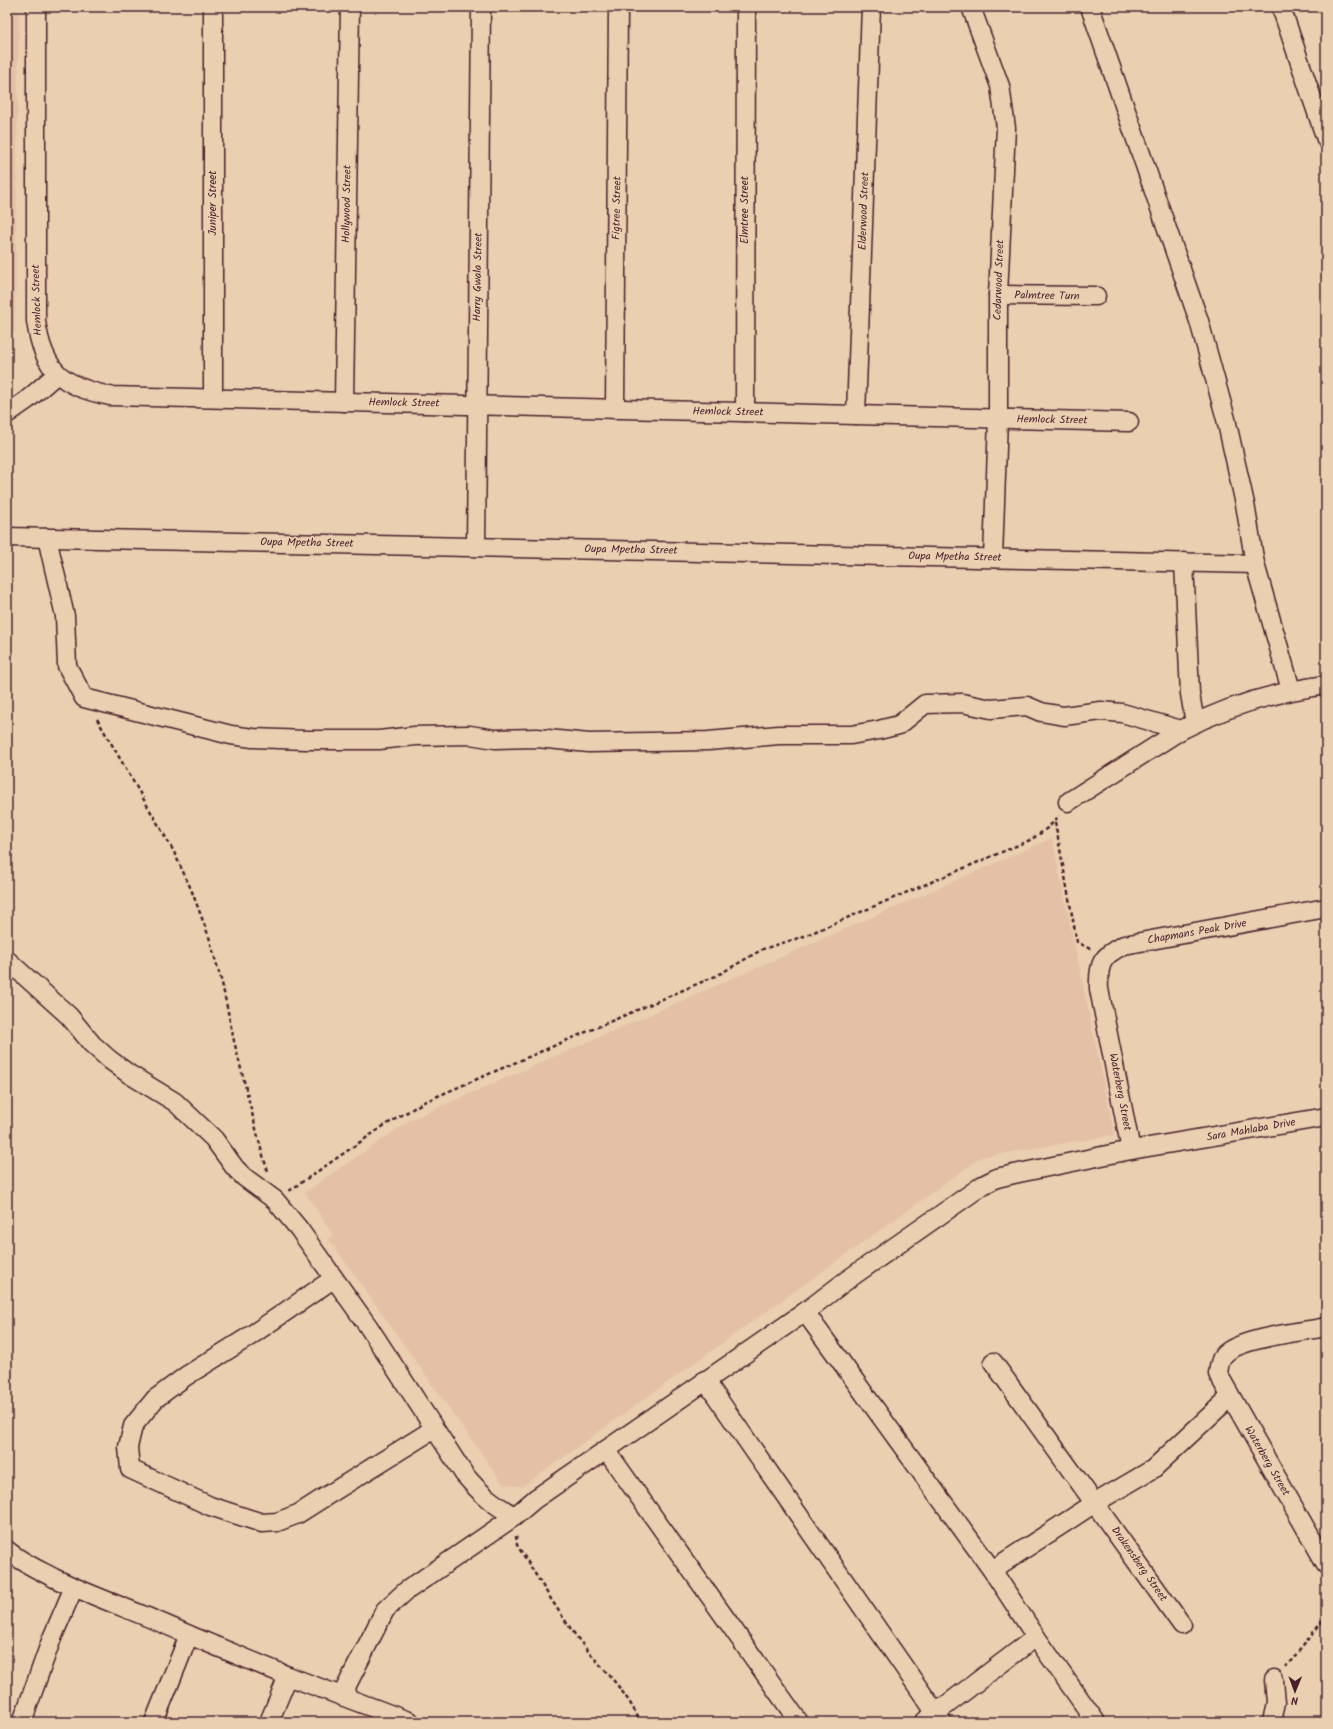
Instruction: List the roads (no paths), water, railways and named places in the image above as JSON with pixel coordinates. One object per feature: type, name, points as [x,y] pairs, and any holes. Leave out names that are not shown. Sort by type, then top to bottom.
[{"type":"street","name":"Hemlock Street","points":[[36,7],[36,321],[39,341],[47,361],[57,374],[89,391],[110,396],[1129,422]]},
{"type":"street","name":"Juniper Street","points":[[213,7],[213,398]]},
{"type":"street","name":"Hollywood Street","points":[[344,402],[350,7]]},
{"type":"street","name":"Harry Gwala Street","points":[[476,547],[480,7]]},
{"type":"street","name":"Figtree Street","points":[[615,409],[618,7]]},
{"type":"street","name":"Elmtree Street","points":[[745,412],[746,7]]},
{"type":"street","name":"Elderwood Street","points":[[856,415],[871,7]]},
{"type":"street","name":"Cedarwood Street","points":[[971,7],[1000,86],[1006,128],[998,295],[998,419],[993,558]]},
{"type":"street","points":[[1090,7],[1199,321],[1226,418],[1245,504],[1255,564],[1291,690]]},
{"type":"street","points":[[1280,7],[1325,132]]},
{"type":"street","name":"Palmtree Turn","points":[[998,295],[1096,296]]},
{"type":"street","points":[[7,414],[27,400],[57,374]]},
{"type":"street","name":"Oupa Mpetha Street","points":[[7,537],[1255,564]]},
{"type":"street","points":[[47,538],[66,616],[67,666],[84,698],[231,735],[253,738],[306,740],[379,740],[415,736],[470,735],[495,739],[537,738],[589,743],[708,741],[779,735],[851,735],[880,730],[899,724],[925,704],[962,702],[991,710],[1027,706],[1041,712],[1064,716],[1101,711],[1122,713],[1188,726]]},
{"type":"street","points":[[1184,562],[1190,694],[1188,726]]},
{"type":"street","points":[[1068,802],[1188,726],[1252,700],[1291,690],[1326,685]]},
{"type":"street","name":"Chapmans Peak Drive","points":[[1100,989],[1099,975],[1103,961],[1110,952],[1124,945],[1326,908]]},
{"type":"street","points":[[7,960],[69,1016],[92,1044],[110,1060],[129,1074],[175,1102],[214,1139],[235,1168],[244,1177],[275,1200],[299,1229],[333,1279],[368,1326],[464,1474],[480,1493],[500,1508],[515,1516]]},
{"type":"street","name":"Waterberg Street","points":[[1100,989],[1132,1150]]},
{"type":"street","name":"Sara Mahlaba Drive","points":[[1132,1150],[1326,1117]]},
{"type":"street","points":[[342,1695],[384,1610],[406,1591],[515,1516],[535,1499],[705,1380],[805,1312],[903,1240],[983,1184],[997,1178],[1014,1174],[1132,1150]]},
{"type":"street","points":[[333,1279],[250,1336],[186,1376],[155,1400],[134,1426],[128,1447],[130,1469],[216,1508],[262,1523],[277,1522],[298,1514],[434,1429]]},
{"type":"street","points":[[805,1312],[992,1570],[1036,1637],[1096,1722]]},
{"type":"street","name":"Waterberg Street","points":[[1326,1327],[1250,1341],[1233,1347],[1222,1356],[1218,1374],[1326,1564]]},
{"type":"street","name":"Drakensberg Street","points":[[993,1362],[1182,1624]]},
{"type":"street","points":[[705,1380],[934,1719],[1036,1637]]},
{"type":"street","points":[[992,1570],[1095,1503],[1153,1469],[1230,1397]]},
{"type":"street","points":[[606,1450],[799,1722]]},
{"type":"street","points":[[7,1550],[20,1561],[74,1587],[165,1623],[288,1676],[342,1695],[385,1718],[411,1722]]},
{"type":"street","points":[[22,1722],[52,1638],[74,1587]]},
{"type":"street","points":[[154,1722],[189,1634]]},
{"type":"street","points":[[269,1722],[288,1676]]},
{"type":"street","points":[[1272,1722],[1276,1702],[1274,1680]]}]
